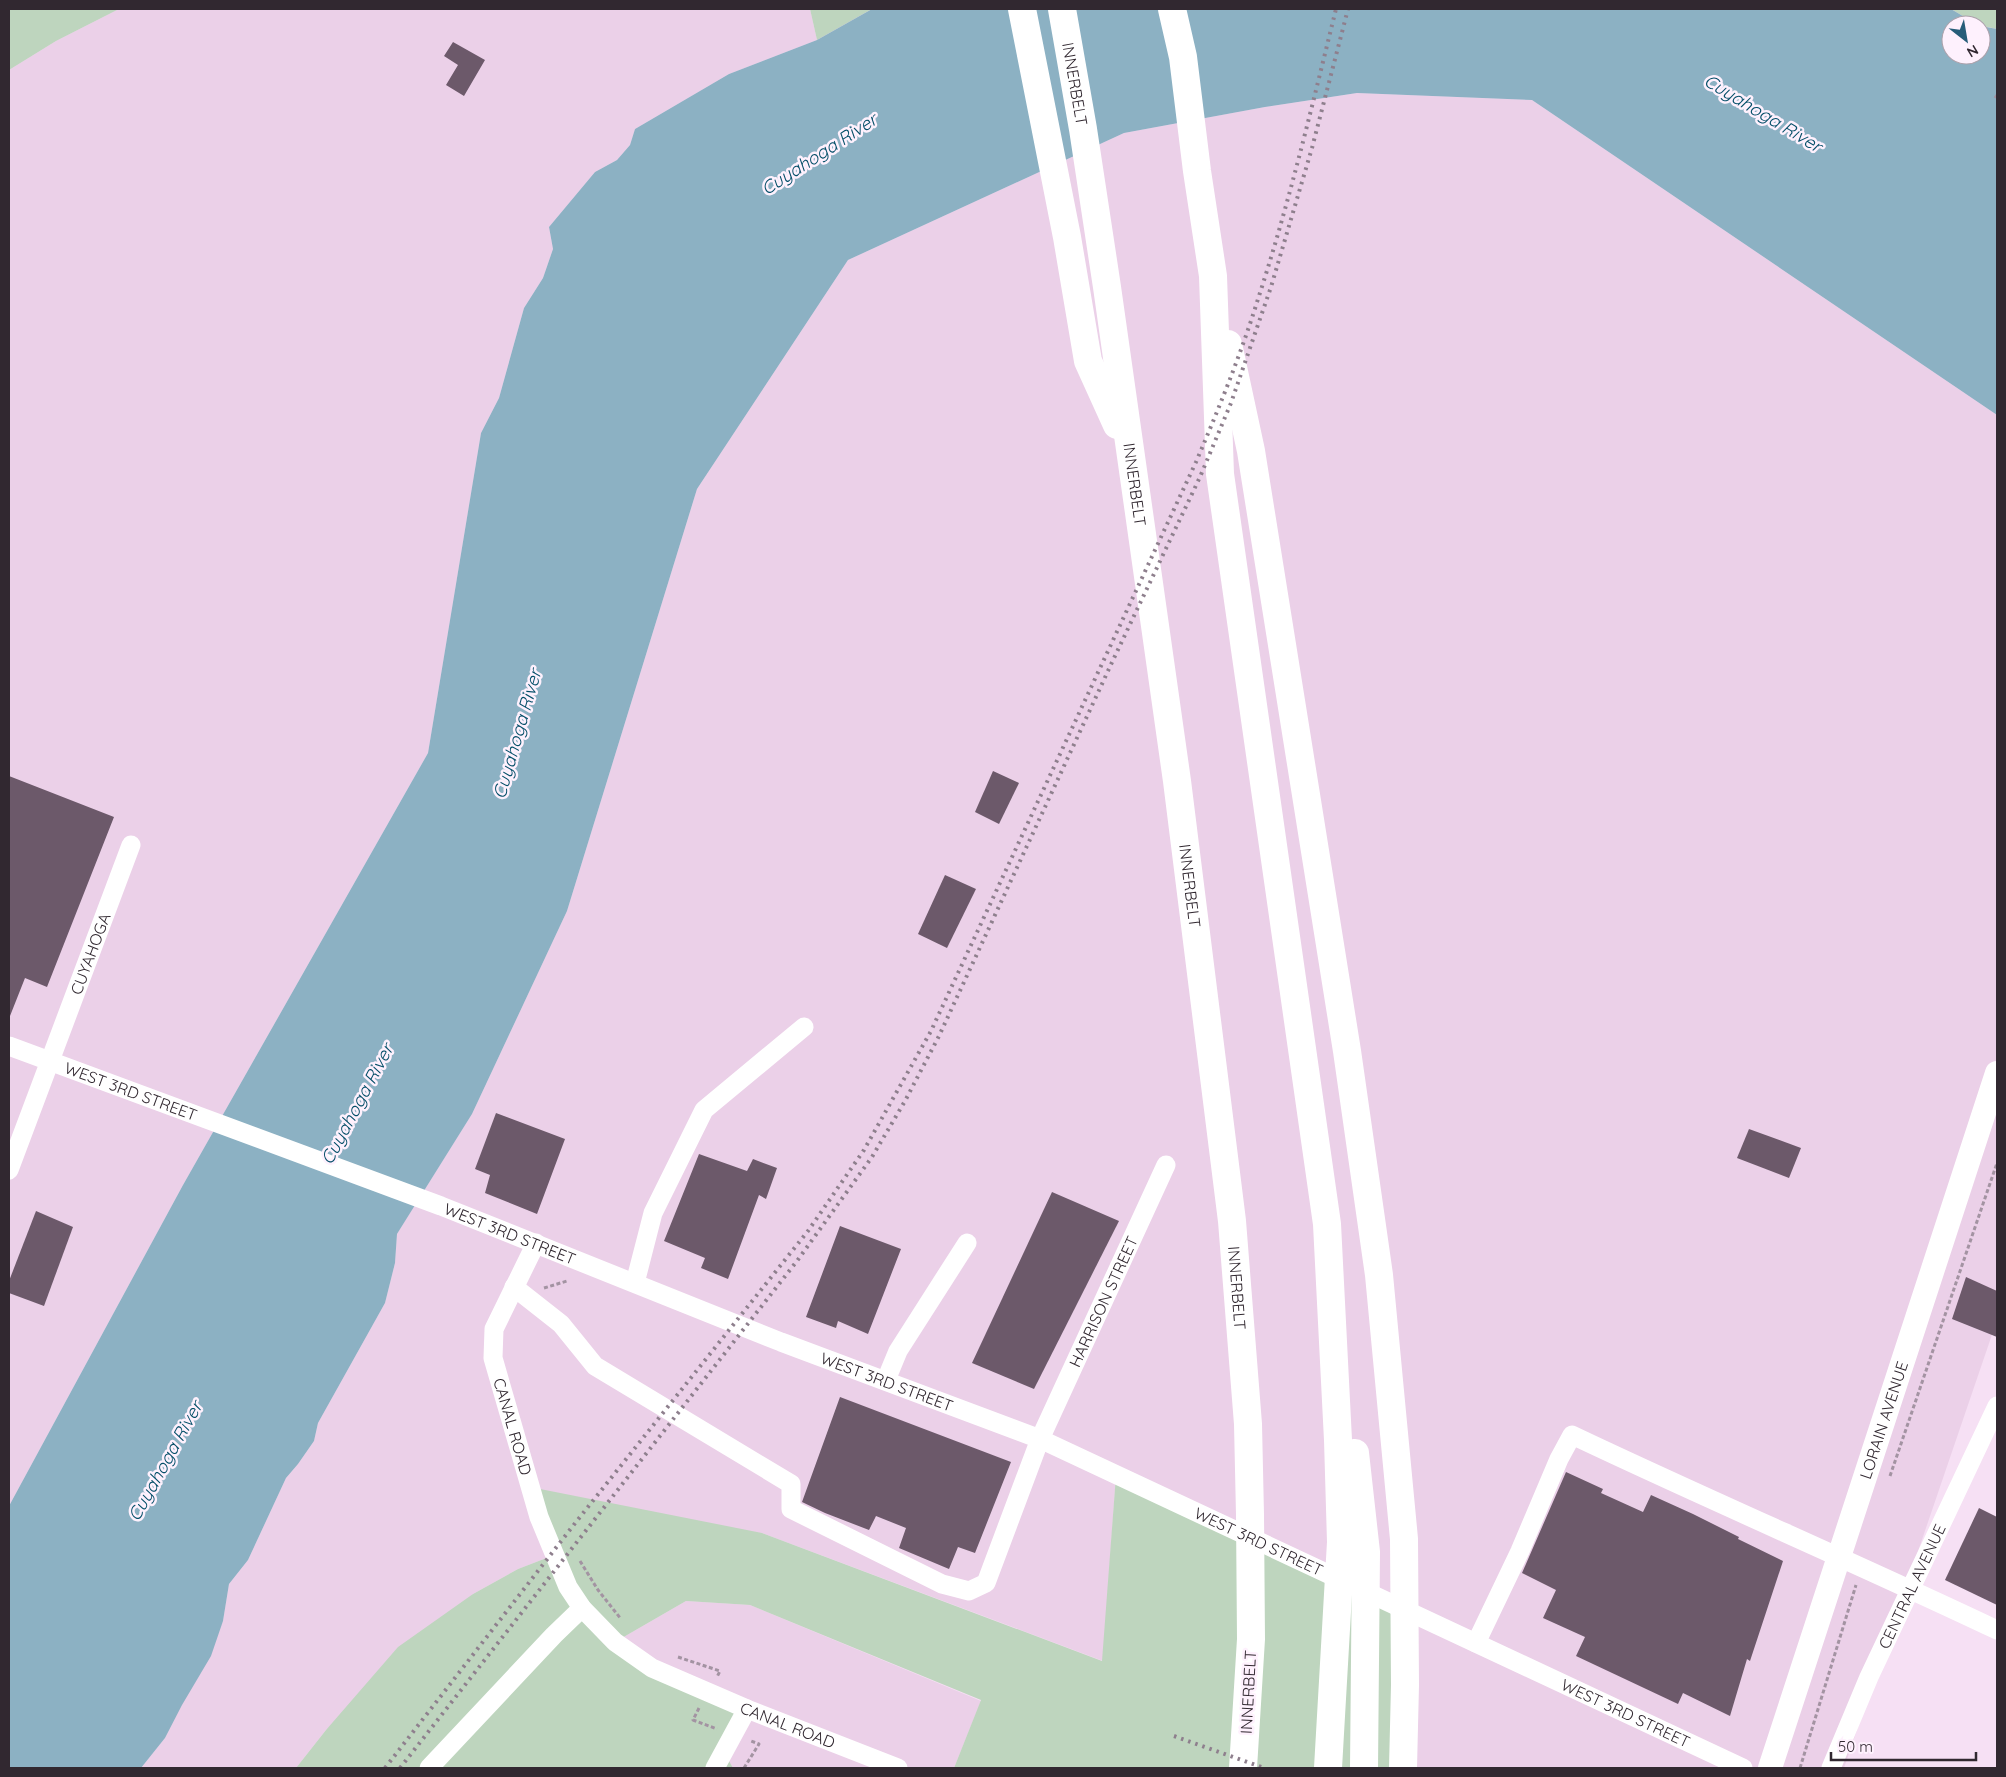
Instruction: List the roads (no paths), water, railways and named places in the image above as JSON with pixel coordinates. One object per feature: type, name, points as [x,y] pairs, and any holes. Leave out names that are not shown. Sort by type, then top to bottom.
[{"type":"highway","points":[[1022,9],[1067,237],[1088,361],[1130,451]]},
{"type":"highway","name":"INNERBELT","points":[[1062,9],[1106,277],[1177,781],[1232,1221],[1248,1424],[1250,1515],[1251,1639],[1243,1768]]},
{"type":"highway","points":[[1172,9],[1183,57],[1197,171],[1213,276],[1251,451],[1347,1051],[1380,1275],[1404,1539],[1405,1685],[1403,1768]]},
{"type":"highway","points":[[1213,276],[1220,474],[1325,1205],[1334,1351],[1341,1542],[1328,1768]]},
{"type":"highway","points":[[1334,1351],[1354,1444],[1366,1552],[1364,1768]]},
{"type":"main road","name":"LORAIN AVENUE","points":[[1770,1768],[1997,1072]]},
{"type":"street","name":"CUYAHOGA","points":[[9,1170],[131,845]]},
{"type":"street","points":[[635,1283],[652,1213],[704,1110],[804,1026]]},
{"type":"street","name":"WEST 3RD STREET","points":[[9,1046],[441,1206],[781,1342],[1040,1439],[1744,1768]]},
{"type":"street","name":"HARRISON STREET","points":[[521,1293],[561,1324],[595,1366],[791,1484],[791,1509],[942,1584],[969,1591],[986,1583],[1040,1439],[1166,1165]]},
{"type":"street","name":"CANAL ROAD","points":[[536,1243],[521,1293],[494,1329],[493,1358],[539,1517],[568,1587],[582,1608],[615,1642],[652,1668],[747,1709],[898,1768]]},
{"type":"street","points":[[886,1380],[898,1351],[967,1243]]},
{"type":"street","name":"CENTRAL AVENUE","points":[[1831,1768],[1869,1677],[1997,1406]]},
{"type":"street","points":[[1476,1643],[1520,1551],[1559,1459],[1572,1435],[1699,1495],[1997,1630]]},
{"type":"street","points":[[429,1768],[554,1635],[582,1608]]},
{"type":"street","points":[[715,1768],[747,1709]]},
{"type":"water","name":"Cuyahoga River","points":[[872,9],[1951,9],[1961,15],[1941,15],[1941,65],[1991,65],[1991,28],[1997,29],[1997,415],[1532,100],[1357,93],[1265,107],[1124,133],[848,260],[697,489],[567,911],[472,1114],[397,1234],[395,1263],[385,1303],[318,1423],[314,1441],[286,1478],[248,1560],[229,1584],[223,1621],[211,1656],[165,1738],[141,1768],[9,1768],[9,1506],[183,1185],[428,753],[481,433],[499,398],[524,308],[543,278],[553,249],[549,227],[595,172],[617,160],[630,145],[635,129],[729,74],[817,40]]},
{"type":"railway","points":[[385,1768],[576,1522],[808,1231],[864,1150],[931,1031],[1196,462],[1237,361],[1280,227],[1336,9]]},
{"type":"railway","points":[[400,1768],[797,1261],[872,1157],[905,1101],[939,1036],[1200,477],[1231,403],[1271,287],[1312,148],[1348,9]]},
{"type":"railway","points":[[1174,1736],[1264,1768]]}]
